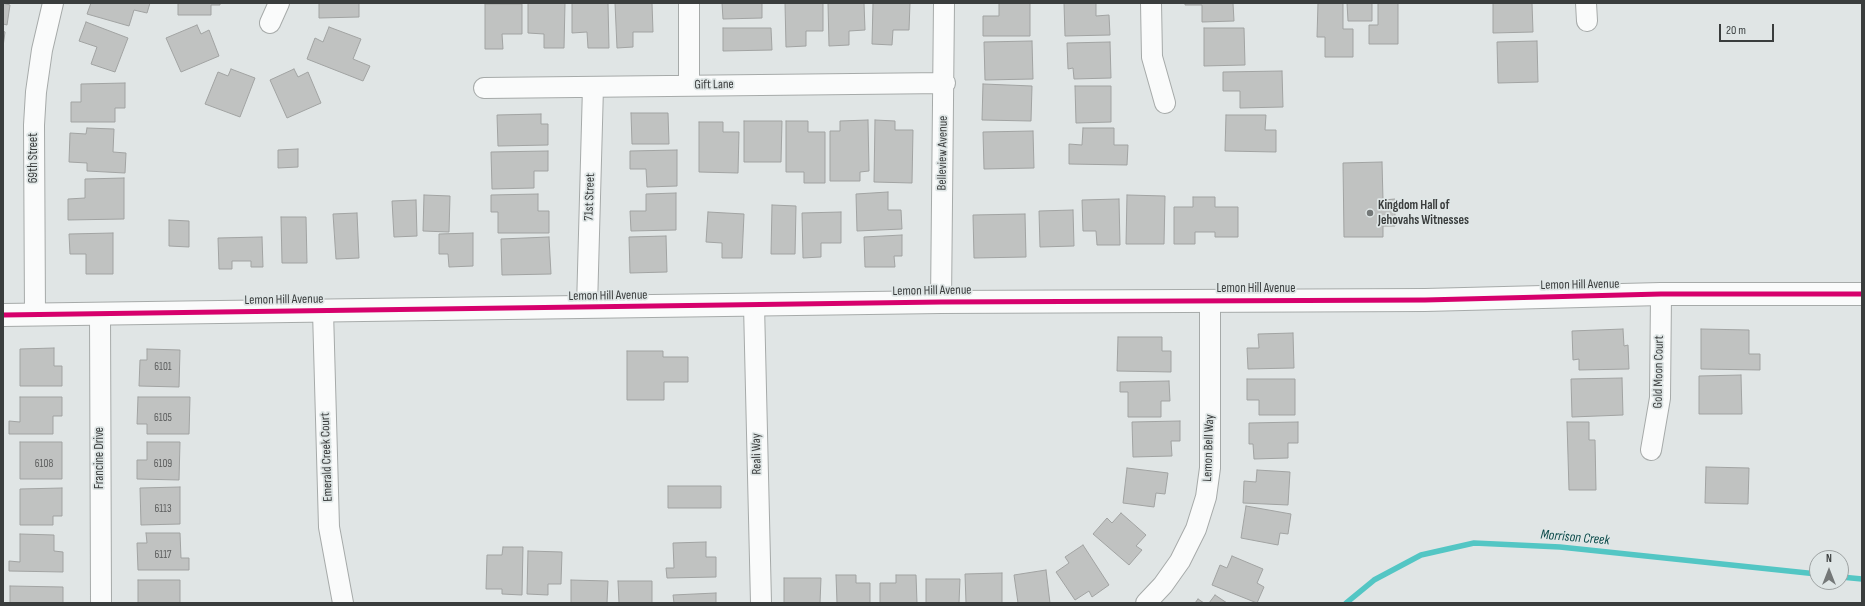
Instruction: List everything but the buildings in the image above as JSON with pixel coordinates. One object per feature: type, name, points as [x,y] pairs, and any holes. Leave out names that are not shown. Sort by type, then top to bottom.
[{"type":"street","name":"69th Street","points":[[34,314],[35,112],[42,50],[53,3]]},
{"type":"street","points":[[270,23],[279,3]]},
{"type":"street","points":[[689,3],[689,85]]},
{"type":"street","name":"Belleview Avenue","points":[[941,302],[944,3]]},
{"type":"street","points":[[1151,3],[1152,57],[1165,103]]},
{"type":"street","name":"Gift Lane","points":[[484,88],[944,83]]},
{"type":"street","name":"71st Street","points":[[588,307],[593,87]]},
{"type":"street","name":"Lemon Hill Avenue","points":[[3,315],[941,302],[1425,300],[1660,294],[1862,294]]},
{"type":"street","name":"Gold Moon Court","points":[[1651,450],[1660,398],[1660,294]]},
{"type":"street","name":"Lemon Bell Way","points":[[1146,603],[1163,585],[1180,561],[1196,529],[1206,497],[1210,468],[1210,300]]},
{"type":"street","name":"Reali Way","points":[[754,305],[761,603]]},
{"type":"street","name":"Emerald Creek Court","points":[[323,310],[329,527],[342,603]]},
{"type":"street","name":"Francine Drive","points":[[100,313],[101,603]]},
{"type":"waterway","name":"Morrison Creek","points":[[1346,603],[1374,580],[1421,555],[1474,543],[1560,547],[1809,573]]},
{"type":"waterway","name":"Morrison Creek","points":[[1849,578],[1862,579]]},
{"type":"cycle path","points":[[3,315],[941,302],[1425,300],[1661,294],[1862,294]]},
{"type":"place","name":"Kingdom Hall of Jehovahs Witnesses","points":[[1370,213]]}]
